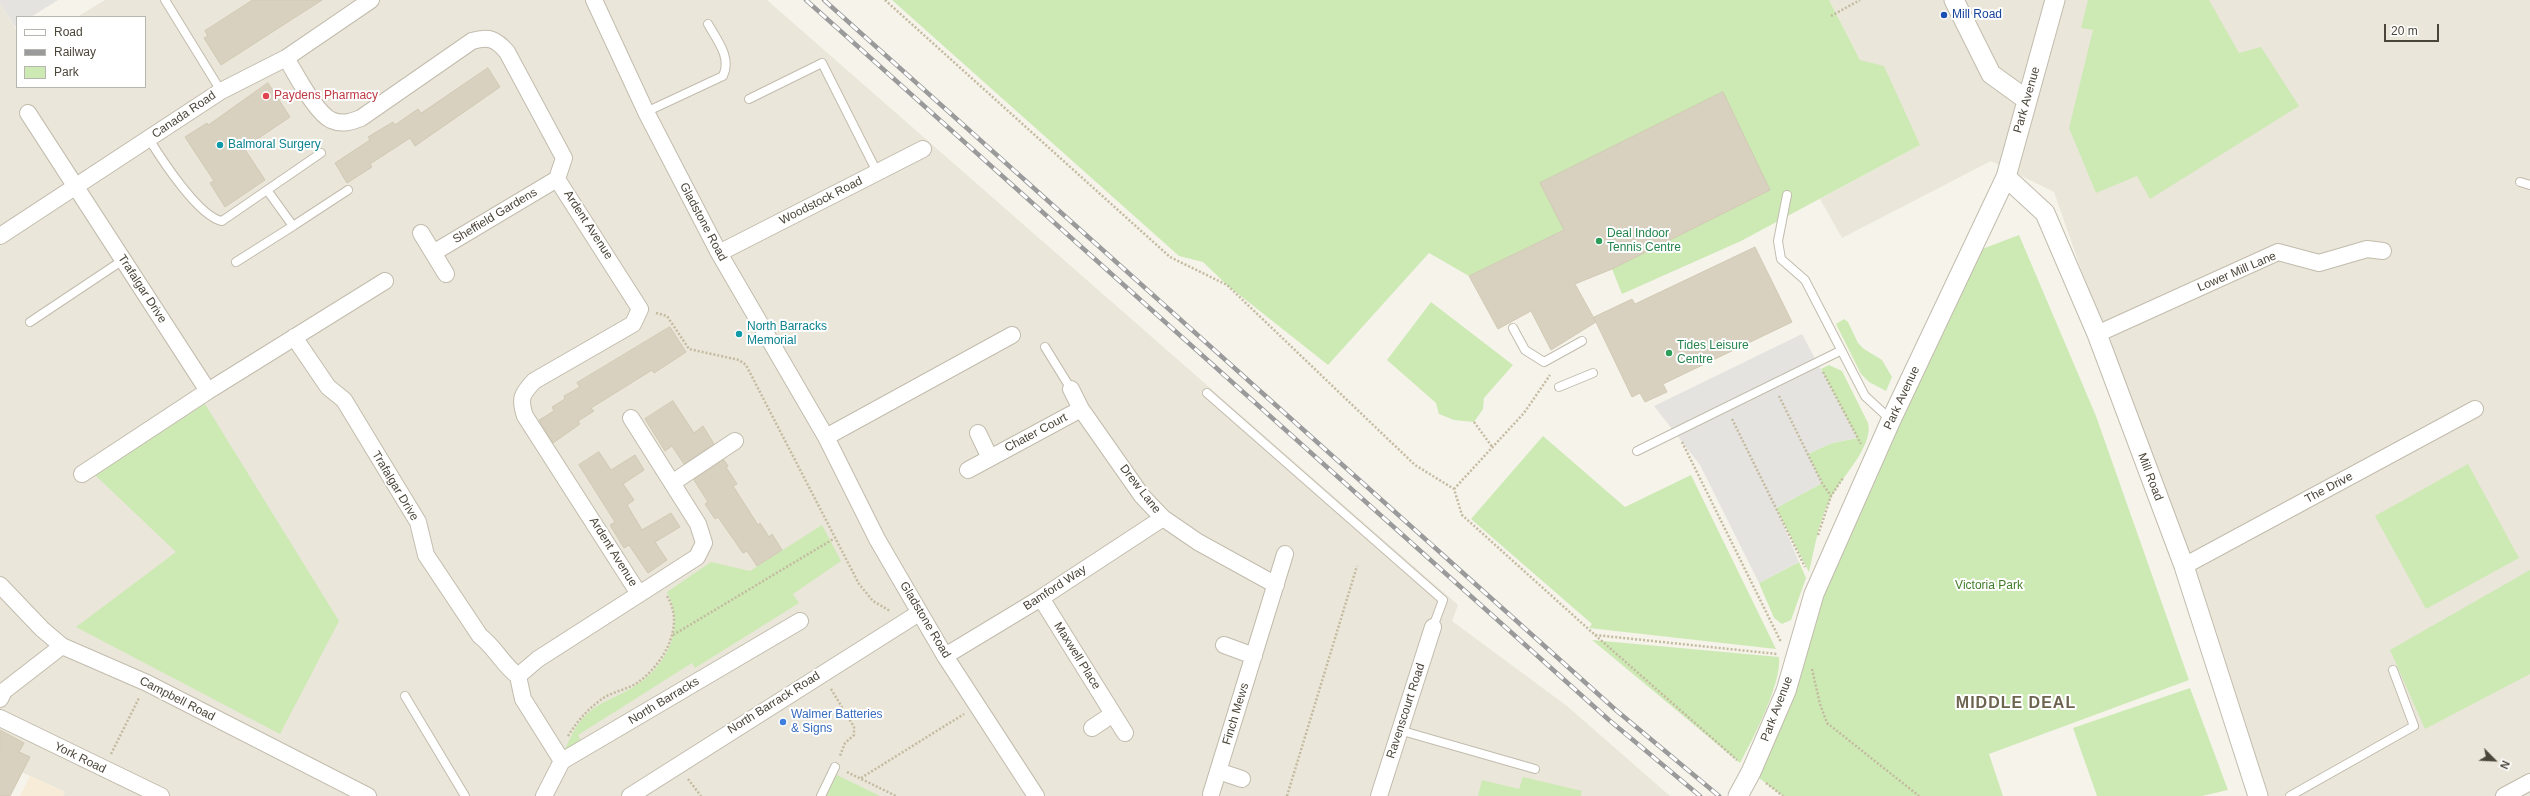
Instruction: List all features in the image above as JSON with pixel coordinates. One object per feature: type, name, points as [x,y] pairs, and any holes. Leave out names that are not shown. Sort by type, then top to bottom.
[{"type":"street","name":"Canada Road","points":[[0,236],[221,91],[286,58],[371,0]]},
{"type":"street","name":"Gladstone Road","points":[[594,0],[646,112],[719,254],[826,436],[877,539],[945,656],[1036,796]]},
{"type":"street","points":[[1954,0],[1991,74],[2027,100]]},
{"type":"street","name":"Park Avenue","points":[[1739,795],[1751,772],[1786,691],[1790,657],[1814,594],[1891,420],[2006,177],[2055,0]]},
{"type":"street","name":"Ardent Avenue","points":[[286,58],[322,114],[332,120],[348,123],[361,118],[472,41],[485,37],[499,42],[507,52],[564,158],[557,178],[640,309],[633,324],[534,381],[524,392],[521,403],[525,416],[639,594]]},
{"type":"street","name":"Trafalgar Drive","points":[[28,113],[75,188],[208,391]]},
{"type":"street","name":"Woodstock Road","points":[[719,254],[923,149]]},
{"type":"street","name":"Mill Road","points":[[2006,177],[2045,213],[2097,334],[2184,566],[2258,796]]},
{"type":"street","name":"Sheffield Gardens","points":[[433,253],[557,178]]},
{"type":"street","points":[[421,233],[446,274]]},
{"type":"street","name":"Lower Mill Lane","points":[[2097,334],[2278,252],[2319,263],[2367,249],[2383,251]]},
{"type":"street","points":[[82,474],[208,391],[385,281]]},
{"type":"street","points":[[826,436],[1012,335]]},
{"type":"street","name":"Trafalgar Drive","points":[[294,337],[328,387],[344,400],[352,413],[418,522],[426,554],[430,561],[480,636],[492,645],[506,666],[518,676]]},
{"type":"street","name":"Drew Lane","points":[[1071,389],[1081,409],[1142,496],[1163,518],[1198,542],[1276,585]]},
{"type":"street","name":"Chater Court","points":[[968,470],[1081,409]]},
{"type":"street","name":"The Drive","points":[[2184,566],[2475,409]]},
{"type":"street","points":[[631,418],[672,483],[735,441]]},
{"type":"street","name":"Chater Court","points":[[978,433],[990,458]]},
{"type":"street","name":"Ardent Avenue","points":[[518,676],[538,659],[639,594],[658,584],[697,557],[704,543],[698,524],[672,483]]},
{"type":"street","name":"Bamford Way","points":[[945,656],[1041,598],[1163,518]]},
{"type":"street","name":"Finch Mews","points":[[1211,794],[1285,554]]},
{"type":"street","name":"Campbell Road","points":[[0,584],[42,629],[62,646],[147,683],[368,796]]},
{"type":"street","name":"Maxwell Place","points":[[1041,598],[1125,733]]},
{"type":"street","name":"North Barrack Road","points":[[630,796],[821,673],[916,607]]},
{"type":"street","name":"North Barracks","points":[[562,761],[800,621]]},
{"type":"street","name":"Ravenscourt Road","points":[[1379,796],[1433,627]]},
{"type":"street","points":[[1224,645],[1254,656]]},
{"type":"street","points":[[0,699],[4,691],[62,646]]},
{"type":"street","points":[[518,676],[523,699],[562,761],[544,796]]},
{"type":"street","points":[[1092,728],[1113,714]]},
{"type":"street","name":"York Road","points":[[0,718],[161,796]]},
{"type":"street","points":[[1218,772],[1242,779]]},
{"type":"street","points":[[2504,796],[2530,782]]},
{"type":"lane","points":[[165,0],[221,91]]},
{"type":"lane","points":[[646,112],[723,76],[726,70],[726,57],[708,24]]},
{"type":"lane","points":[[749,99],[822,63],[877,172]]},
{"type":"lane","points":[[149,139],[170,173],[208,216],[222,221],[321,153]]},
{"type":"lane","points":[[2520,182],[2530,185]]},
{"type":"lane","points":[[267,190],[293,226]]},
{"type":"lane","points":[[236,262],[348,190]]},
{"type":"lane","points":[[1788,195],[1778,241],[1781,259],[1804,280],[1865,396],[1891,420]]},
{"type":"lane","points":[[30,322],[123,260]]},
{"type":"lane","points":[[1513,328],[1525,350],[1544,362],[1582,341]]},
{"type":"lane","points":[[1046,347],[1071,389]]},
{"type":"lane","points":[[1637,451],[1772,383],[1840,351]]},
{"type":"lane","points":[[1559,387],[1593,373]]},
{"type":"lane","points":[[1207,393],[1443,600],[1433,627]]},
{"type":"lane","points":[[2290,796],[2414,726],[2393,670]]},
{"type":"lane","points":[[405,696],[465,796]]},
{"type":"lane","points":[[1399,730],[1535,769]]},
{"type":"lane","points":[[821,796],[835,768]]},
{"type":"path","points":[[886,0],[1170,257],[1226,285],[1415,465],[1454,490],[1462,515],[1595,635],[1751,772]]},
{"type":"path","points":[[1831,16],[1860,0]]},
{"type":"path","points":[[640,309],[666,316],[689,349],[740,360],[746,365],[858,584],[873,601],[893,614],[916,607]]},
{"type":"path","points":[[1818,362],[1864,447]]},
{"type":"path","points":[[1454,490],[1524,413],[1551,374]]},
{"type":"path","points":[[1772,383],[1822,483],[1831,496]]},
{"type":"path","points":[[1726,406],[1809,572]]},
{"type":"path","points":[[1474,422],[1493,448]]},
{"type":"path","points":[[1677,431],[1790,657]]},
{"type":"path","points":[[673,635],[835,538]]},
{"type":"path","points":[[1287,796],[1357,566]]},
{"type":"path","points":[[562,761],[563,746],[584,714],[599,700],[637,683],[663,656],[673,635],[671,603],[658,584]]},
{"type":"path","points":[[1595,635],[1790,657],[1811,661],[1820,704],[1827,723],[1920,796]]},
{"type":"path","points":[[821,673],[854,727],[854,735],[845,743],[835,768],[861,778],[896,796]]},
{"type":"path","points":[[104,769],[147,683]]},
{"type":"path","points":[[861,778],[978,705]]},
{"type":"path","points":[[693,786],[701,796]]},
{"type":"shaded area","points":[[0,0],[58,0],[33,16],[16,16],[15,27],[0,4]]},
{"type":"shaded area","points":[[105,0],[767,0],[1458,605],[1452,621],[1567,706],[1670,796],[63,796],[65,792],[0,762],[0,4],[16,29],[16,88],[146,88],[146,16],[79,16]]},
{"type":"shaded area","points":[[1829,0],[2530,0],[2530,796],[2265,796],[2054,192],[1991,161],[1842,238],[1820,199],[1920,145],[1860,60]]},
{"type":"shaded area","points":[[1802,334],[1857,438],[1832,443],[1808,454],[1822,483],[1776,508],[1799,562],[1759,583],[1700,465],[1654,406]]},
{"type":"shaded area","points":[[30,776],[65,792],[63,796],[20,796]]},
{"type":"green space","points":[[892,0],[1829,0],[1860,60],[1884,66],[1920,145],[1741,241],[1622,294],[1612,269],[1587,279],[1564,230],[1469,276],[1429,253],[1328,365],[1227,285],[1203,262],[1179,256]]},
{"type":"green space","points":[[2088,0],[2209,0],[2239,53],[2261,47],[2299,106],[2150,199],[2137,176],[2096,193],[2069,128],[2093,30],[2081,28]]},
{"type":"green space","name":"Victoria Park","points":[[2019,235],[2096,416],[2189,680],[1989,754],[2003,796],[1783,796],[1751,772],[1814,594],[1969,254]]},
{"type":"green space","points":[[1431,302],[1513,365],[1484,398],[1483,409],[1474,422],[1454,420],[1439,414],[1436,403],[1387,360]]},
{"type":"green space","points":[[1844,319],[1848,322],[1858,343],[1864,349],[1882,360],[1892,377],[1886,391],[1869,382],[1861,374],[1836,324]]},
{"type":"green space","points":[[1829,365],[1842,371],[1868,423],[1869,432],[1862,451],[1837,488],[1824,514],[1809,572],[1776,508],[1822,483],[1807,454],[1832,443],[1857,438],[1821,369]]},
{"type":"green space","points":[[205,404],[339,621],[280,734],[76,627],[176,552],[94,474]]},
{"type":"green space","points":[[1543,436],[1625,507],[1691,475],[1776,649],[1589,628],[1592,624],[1471,519]]},
{"type":"green space","points":[[2468,464],[2519,558],[2426,609],[2375,516]]},
{"type":"green space","points":[[822,525],[841,561],[793,594],[799,603],[695,668],[692,663],[578,735],[583,745],[569,751],[565,749],[572,735],[586,715],[598,706],[638,684],[658,666],[666,655],[674,631],[672,605],[667,592],[711,562],[750,571]]},
{"type":"green space","points":[[1799,562],[1806,578],[1791,620],[1782,624],[1774,618],[1759,583]]},
{"type":"green space","points":[[2530,570],[2530,674],[2425,729],[2390,650]]},
{"type":"green space","points":[[1592,640],[1779,657],[1779,668],[1776,681],[1766,711],[1740,763]]},
{"type":"green space","points":[[2190,688],[2228,790],[2202,796],[2097,796],[2073,728]]},
{"type":"green space","points":[[835,774],[880,796],[825,796]]},
{"type":"green space","points":[[1523,777],[1582,791],[1581,796],[1478,796],[1482,780],[1519,789]]},
{"type":"building","points":[[253,0],[322,0],[221,65],[204,38],[208,36],[205,31]]},
{"type":"building","points":[[488,68],[500,87],[415,146],[410,138],[370,164],[372,167],[347,183],[335,163],[370,140],[368,137],[393,122],[395,125],[418,109],[421,113]]},
{"type":"building","name":"Balmoral Surgery","points":[[268,83],[290,117],[244,148],[265,180],[225,207],[210,183],[214,181],[185,137],[207,123],[208,125]]},
{"type":"building","points":[[1723,92],[1770,190],[1612,269],[1575,284],[1596,322],[1551,350],[1531,311],[1498,329],[1469,276],[1564,230],[1540,183]]},
{"type":"building","name":"Tides Leisure Centre","points":[[1755,247],[1792,322],[1663,384],[1667,392],[1645,402],[1640,393],[1632,397],[1594,317],[1632,299],[1635,304]]},
{"type":"building","points":[[670,327],[686,352],[654,373],[652,370],[591,408],[594,411],[578,421],[580,424],[553,443],[539,420],[554,411],[552,407],[565,399],[564,396],[580,387],[577,383]]},
{"type":"building","points":[[673,401],[694,433],[703,426],[714,444],[684,464],[672,446],[665,451],[645,419]]},
{"type":"building","points":[[599,452],[611,470],[635,455],[644,470],[623,484],[634,500],[627,505],[642,530],[671,513],[680,527],[655,542],[667,560],[648,573],[629,545],[624,548],[610,525],[615,522],[579,465]]},
{"type":"building","points":[[724,460],[728,466],[726,467],[737,484],[733,486],[758,525],[760,523],[769,537],[772,534],[782,550],[757,566],[747,551],[743,553],[718,517],[715,519],[705,504],[708,502],[694,480]]},
{"type":"building","points":[[0,730],[24,743],[19,752],[30,757],[10,796],[0,796]]},
{"type":"railway","points":[[806,0],[1609,720],[1700,796]]},
{"type":"railway","points":[[824,0],[1617,711],[1719,796]]},
{"type":"place","name":"Mill Road","points":[[1944,15]]},
{"type":"place","name":"Paydens Pharmacy","points":[[266,96]]},
{"type":"place","name":"Balmoral Surgery","points":[[220,145]]},
{"type":"place","name":"Deal Indoor Tennis Centre","points":[[1599,241]]},
{"type":"place","name":"North Barracks Memorial","points":[[739,334]]},
{"type":"place","name":"Tides Leisure Centre","points":[[1669,353]]},
{"type":"place","name":"Walmer Batteries & Signs","points":[[783,722]]},
{"type":"district","name":"MIDDLE DEAL","points":[[2016,704]]}]
